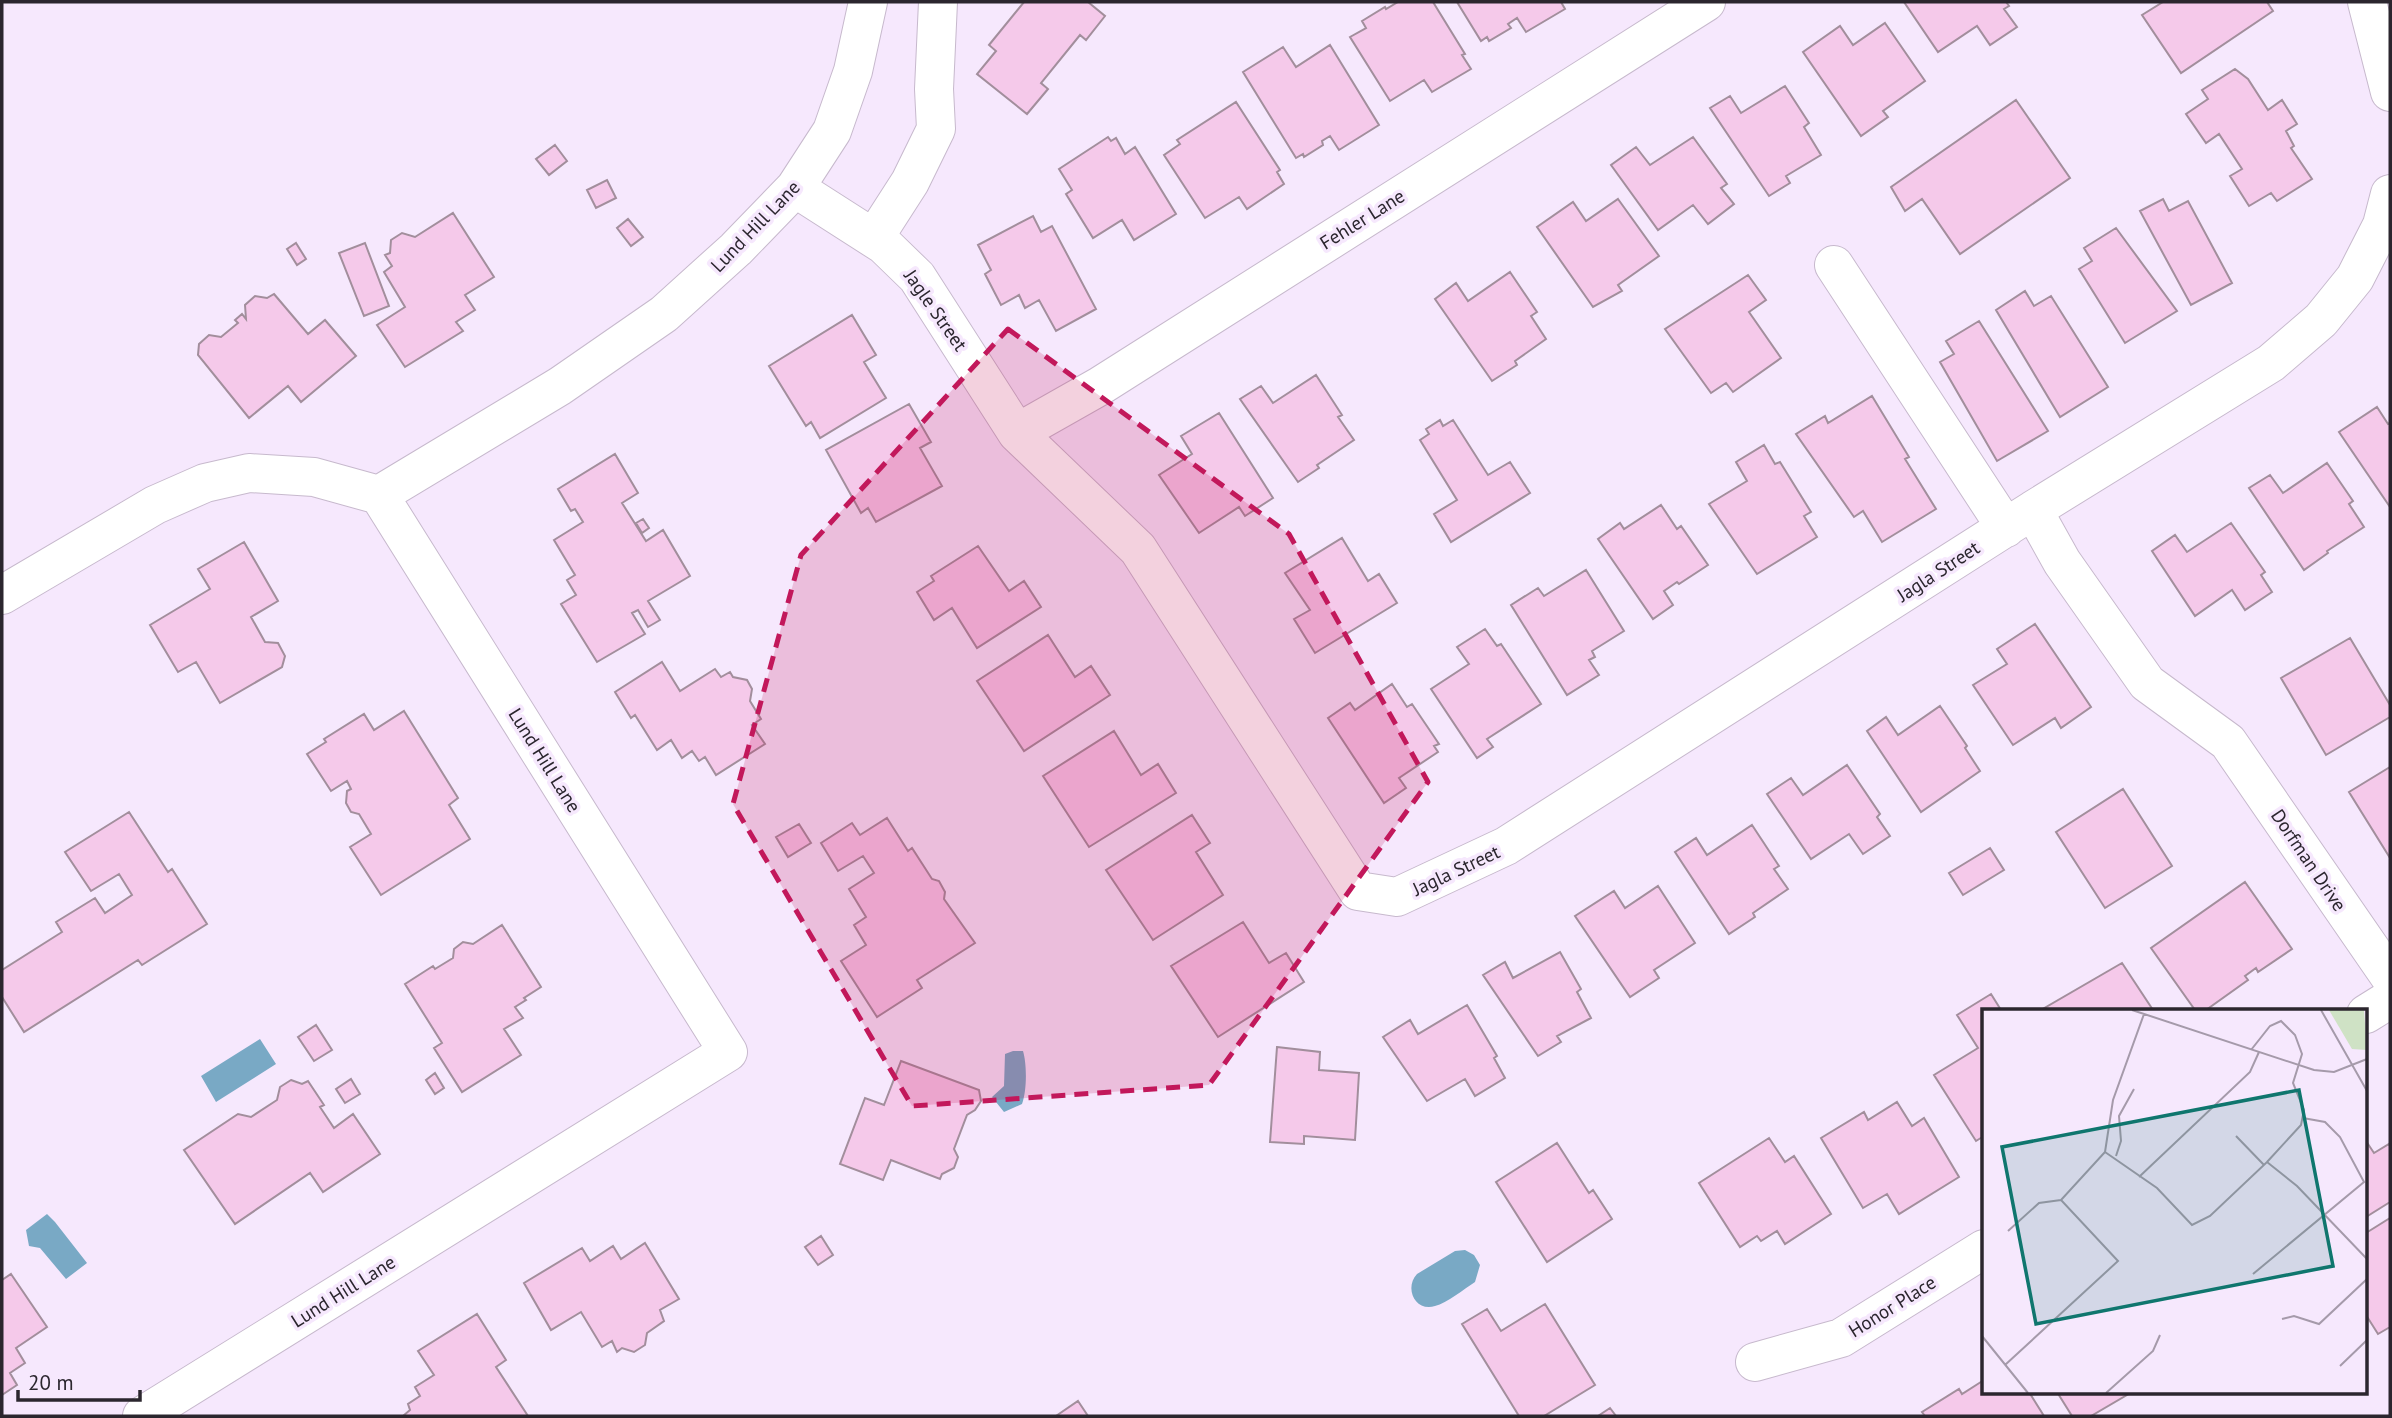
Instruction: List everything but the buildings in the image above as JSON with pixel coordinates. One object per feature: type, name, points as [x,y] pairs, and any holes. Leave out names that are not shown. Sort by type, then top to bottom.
[{"type":"street","name":"Lund Hill Lane","points":[[142,1416],[728,1052],[379,495],[560,386],[664,314],[736,249],[795,188],[832,131],[853,71],[867,2]]},
{"type":"street","points":[[874,238],[910,182],[936,128],[934,89],[938,2]]},
{"type":"street","name":"Fehler Lane","points":[[1017,433],[1100,386],[1706,2]]},
{"type":"street","points":[[2367,2],[2390,92]]},
{"type":"street","name":"Jagle Street","points":[[795,188],[874,238],[917,277],[1017,433]]},
{"type":"street","name":"Jagla Street","points":[[1017,433],[1138,549],[1358,891],[1397,897],[1506,846],[2019,519],[2270,363],[2321,320],[2355,278],[2388,215]]},
{"type":"street","points":[[1834,265],[2019,519]]},
{"type":"street","points":[[2,594],[155,505],[205,483],[249,473],[314,477],[379,495]]},
{"type":"street","name":"Dorfman Drive","points":[[2019,519],[2062,562],[2147,683],[2228,742],[2390,977]]},
{"type":"street","points":[[2368,1013],[2390,999]]},
{"type":"street","name":"Honor Place","points":[[1755,1362],[1841,1338],[1982,1250]]},
{"type":"highlighted area","points":[[1008,329],[1289,534],[1428,782],[1209,1085],[912,1106],[733,804],[801,555]]},
{"type":"water","points":[[260,1039],[276,1064],[216,1102],[201,1076]]},
{"type":"water","points":[[1023,1051],[1025,1092],[1022,1104],[1004,1112],[992,1097],[1004,1086],[1005,1054]]},
{"type":"water","points":[[47,1214],[87,1263],[66,1279],[40,1248],[29,1246],[26,1230]]},
{"type":"water","points":[[1465,1250],[1474,1255],[1480,1265],[1475,1282],[1435,1306],[1422,1306],[1417,1302],[1412,1286],[1417,1274],[1455,1251]]}]
